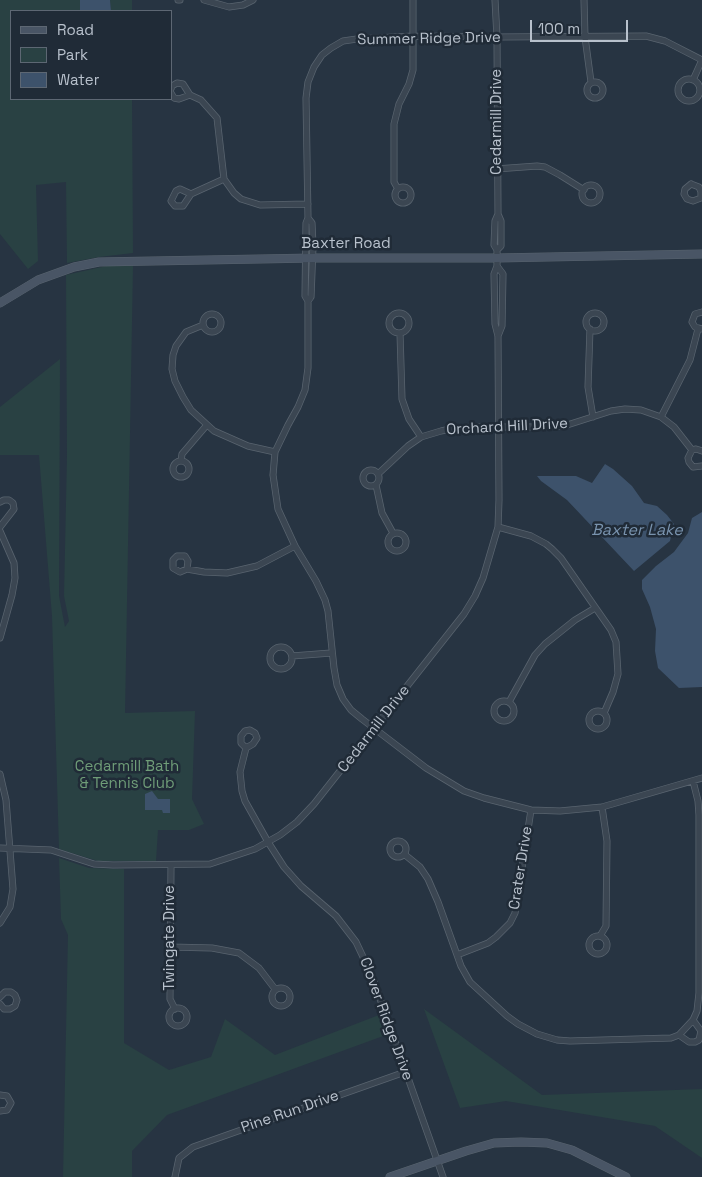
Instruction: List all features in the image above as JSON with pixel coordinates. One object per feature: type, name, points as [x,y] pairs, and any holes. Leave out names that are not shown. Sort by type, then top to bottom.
[{"type":"main road","name":"Baxter Road","points":[[0,303],[38,280],[74,267],[99,262],[702,254]]},
{"type":"main road","points":[[390,1177],[466,1150],[494,1143],[521,1142],[547,1143],[572,1150],[626,1177]]},
{"type":"street","points":[[204,0],[229,7],[244,5],[253,0]]},
{"type":"street","points":[[398,189],[394,182],[394,124],[399,104],[409,84],[413,70],[413,0]]},
{"type":"street","name":"Cedarmill Drive","points":[[0,848],[51,850],[94,864],[171,866],[210,864],[224,861],[255,849],[297,822],[314,804],[464,614],[476,596],[498,527],[499,500],[498,336],[495,324],[494,274],[497,258],[494,245],[495,222],[498,214],[495,0]]},
{"type":"street","points":[[584,0],[585,37],[591,82]]},
{"type":"street","name":"Summer Ridge Drive","points":[[702,60],[665,40],[646,36],[496,38],[414,36],[343,41],[322,55],[314,67],[308,82],[306,98],[308,204],[308,218],[306,222],[309,258],[304,296],[308,301],[308,368],[305,390],[275,452],[273,475],[278,509],[295,546],[325,600],[328,611],[331,653],[337,685],[343,699],[351,710],[426,768],[464,791],[531,810],[560,811],[602,808],[702,778]]},
{"type":"street","points":[[693,80],[702,60]]},
{"type":"street","points":[[172,86],[177,83],[183,84],[190,95],[202,100],[217,118],[224,179],[234,193],[241,199],[260,205],[308,204]]},
{"type":"street","points":[[172,95],[174,98],[179,99],[190,95]]},
{"type":"street","points":[[496,169],[545,167],[584,190]]},
{"type":"street","points":[[191,194],[224,179]]},
{"type":"street","points":[[661,417],[690,360],[700,329],[693,325],[692,319],[695,314],[702,312]]},
{"type":"street","points":[[203,325],[186,332],[176,346],[172,369],[174,381],[183,398],[206,426],[232,440],[275,452]]},
{"type":"street","points":[[590,329],[588,387],[593,417]]},
{"type":"street","points":[[400,333],[402,399],[410,419],[421,438]]},
{"type":"street","name":"Orchard Hill Drive","points":[[378,474],[400,453],[421,438],[455,428],[564,426],[611,411],[633,409],[649,412],[661,417],[674,428],[692,450],[688,455],[689,462],[693,467],[702,466]]},
{"type":"street","points":[[181,461],[182,454],[206,426]]},
{"type":"street","points":[[692,450],[702,451]]},
{"type":"street","name":"Orchard Hill Drive","points":[[376,485],[368,486],[364,482],[363,476],[371,470],[378,474]]},
{"type":"street","name":"Orchard Hill Drive","points":[[378,474],[379,480],[376,485],[382,513],[393,533]]},
{"type":"street","points":[[0,502],[9,500],[13,503],[14,509],[0,527]]},
{"type":"street","points":[[498,527],[523,534],[546,544],[561,558],[611,630],[616,642],[617,652],[616,682],[604,713]]},
{"type":"street","points":[[0,531],[14,563],[15,578],[0,638]]},
{"type":"street","points":[[187,569],[216,573],[242,571],[258,566],[295,546]]},
{"type":"street","points":[[509,702],[535,656],[545,644],[575,620],[595,608]]},
{"type":"street","points":[[292,656],[331,653]]},
{"type":"street","name":"Clover Ridge Drive","points":[[246,748],[240,772],[245,801],[268,842],[291,876],[336,916],[356,942],[372,976],[443,1177]]},
{"type":"street","points":[[0,774],[6,800],[13,889],[10,907],[0,923]]},
{"type":"street","points":[[404,854],[420,867],[428,879],[461,966],[470,982],[507,1016],[537,1034],[557,1040],[658,1039],[679,1035],[693,1020],[697,1011],[699,993],[699,815],[693,781]]},
{"type":"street","points":[[600,936],[606,926],[606,841],[602,808]]},
{"type":"street","name":"Crater Drive","points":[[457,955],[488,943],[510,922],[515,914],[531,810]]},
{"type":"street","name":"Twingate Drive","points":[[171,866],[170,1000],[175,1009]]},
{"type":"street","points":[[170,947],[212,948],[239,953],[259,968],[275,989]]},
{"type":"street","points":[[0,997],[5,992],[11,992],[16,995],[17,1000],[15,1006],[10,1010],[4,1009],[0,1004]]},
{"type":"street","points":[[679,1035],[689,1042],[699,1040],[701,1031],[693,1020]]},
{"type":"street","name":"Pine Run Drive","points":[[175,1177],[179,1158],[193,1147],[406,1072]]},
{"type":"street","points":[[0,1095],[7,1096],[11,1103],[7,1110],[0,1111]]},
{"type":"green space","points":[[0,0],[80,0],[80,10],[10,10],[10,100],[132,100],[133,253],[67,263],[66,182],[36,185],[38,261],[28,269],[0,234]]},
{"type":"green space","points":[[110,0],[132,0],[132,10],[111,10]]},
{"type":"green space","name":"Cedarmill Bath & Tennis Club","points":[[106,266],[133,266],[125,713],[195,711],[192,799],[204,824],[189,830],[158,830],[156,861],[98,861],[59,849],[52,616],[39,455],[0,455],[0,407],[60,359],[59,596],[65,627],[69,621],[64,596],[67,456],[66,275]]},
{"type":"green space","points":[[59,858],[89,868],[124,869],[124,1043],[169,1070],[211,1057],[225,1019],[275,1055],[379,1015],[386,1035],[167,1115],[132,1151],[132,1177],[63,1177],[68,935],[61,919]]},
{"type":"green space","points":[[424,1009],[542,1095],[702,1089],[702,1158],[655,1126],[506,1101],[460,1108]]},
{"type":"water","points":[[80,0],[110,0],[111,10],[80,10]]},
{"type":"water","name":"Baxter Lake","points":[[605,464],[632,486],[644,503],[657,506],[674,524],[670,541],[634,571],[567,500],[537,476],[576,476],[592,483]]},
{"type":"water","points":[[702,512],[702,687],[679,688],[658,668],[655,651],[656,629],[650,607],[642,589],[642,580],[674,552],[688,533],[692,518]]},
{"type":"water","points":[[152,791],[158,799],[170,799],[170,813],[163,813],[162,810],[145,810],[145,794]]}]
